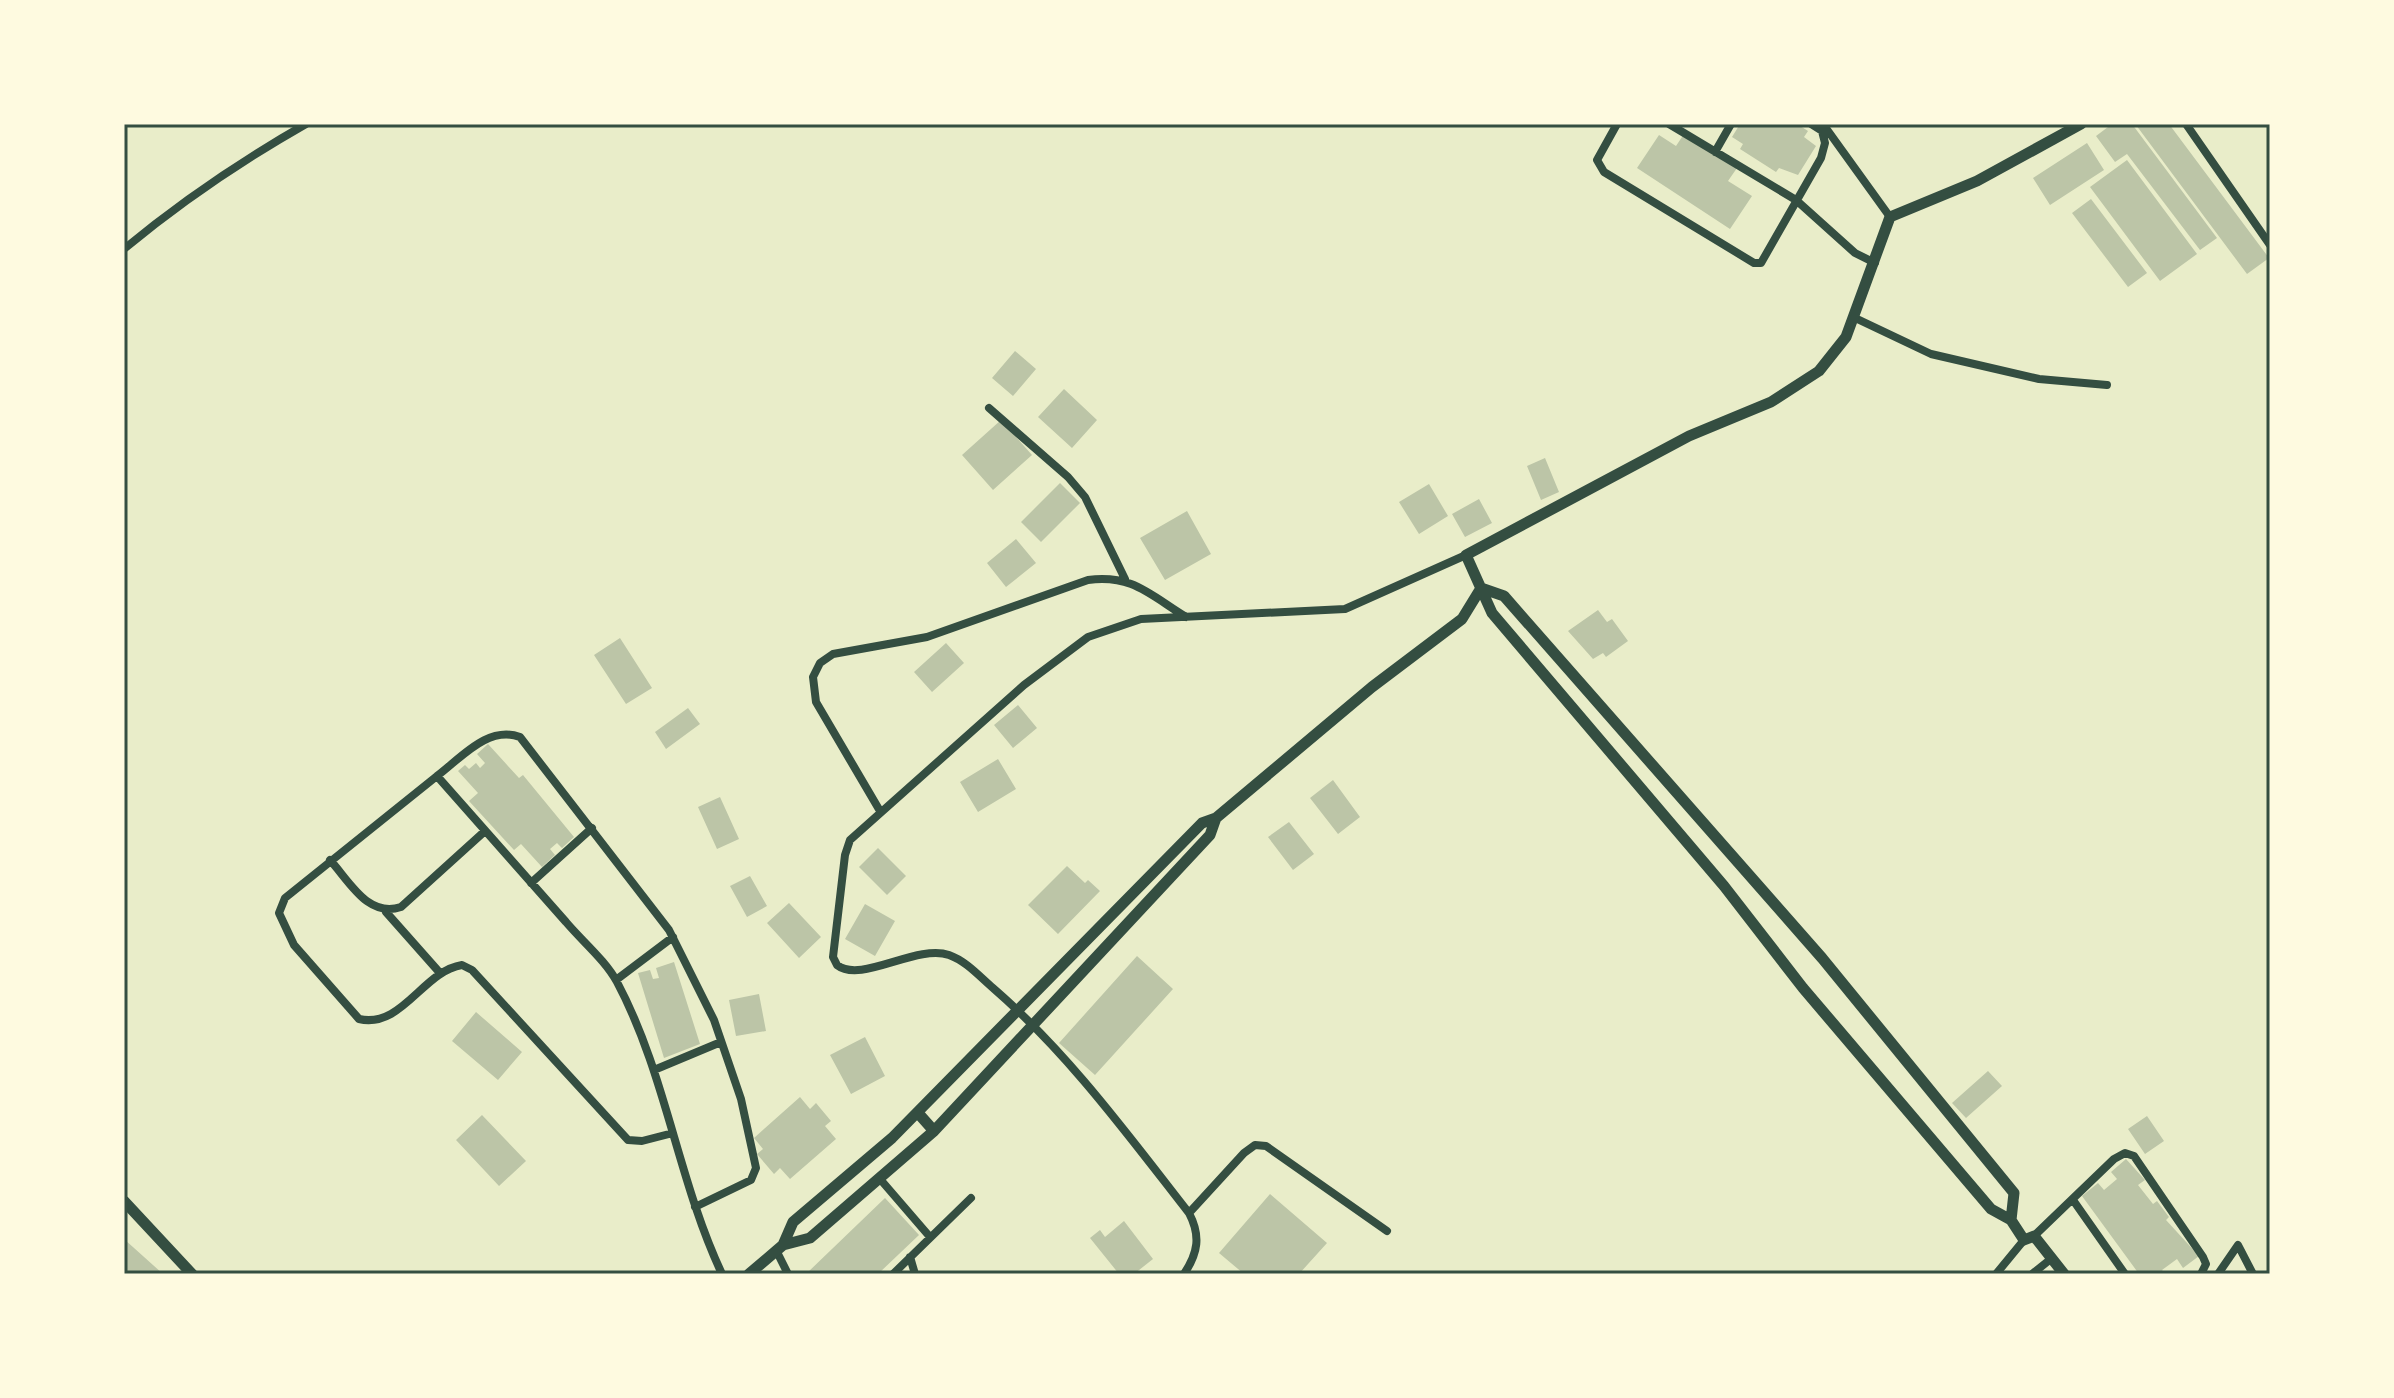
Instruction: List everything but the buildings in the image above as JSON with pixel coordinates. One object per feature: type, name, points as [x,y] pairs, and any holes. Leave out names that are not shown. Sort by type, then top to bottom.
[{"type":"street","points":[[124,249],[176,206],[246,158],[306,124]]},
{"type":"street","points":[[1617,124],[1597,160],[1604,172],[1754,263],[1766,259],[1824,149],[1822,131],[1811,124]]},
{"type":"street","points":[[1669,124],[1796,200],[1855,253],[1875,263]]},
{"type":"street","points":[[1715,152],[1731,124]]},
{"type":"street","points":[[1823,124],[1890,217]]},
{"type":"street","points":[[1184,1274],[1195,1257],[1197,1243],[1196,1227],[1189,1213],[1096,1094],[1018,1009],[962,961],[946,954],[928,952],[852,971],[837,965],[833,957],[845,855],[857,832],[1024,685],[1088,637],[1141,619],[1345,609],[1466,555],[1689,436],[1771,402],[1819,371],[1846,337],[1890,217],[1977,181],[2081,124]]},
{"type":"street","points":[[2186,124],[2270,245]]},
{"type":"street","points":[[1853,317],[1931,354],[2039,379],[2107,385]]},
{"type":"street","points":[[989,408],[1068,477],[1085,497],[1125,579],[1186,617]]},
{"type":"street","points":[[1466,555],[1492,613],[1724,886],[1803,988],[1991,1209],[2011,1220],[2052,1258],[2064,1274]]},
{"type":"street","points":[[880,811],[816,702],[813,677],[820,663],[833,654],[927,637],[1088,580],[1125,579]]},
{"type":"street","points":[[754,1272],[780,1248],[793,1222],[918,1113],[1126,897],[1202,823],[1216,818],[1360,697],[1462,619],[1481,588]]},
{"type":"street","points":[[1481,588],[1504,596],[1822,958],[2014,1193],[2011,1220]]},
{"type":"street","points":[[673,1133],[642,1141],[628,1140],[472,970],[462,965],[440,973],[382,1019],[359,1019],[294,945],[279,913],[285,898],[492,734],[508,732],[520,737],[657,909],[721,1042],[741,1099],[756,1168],[751,1180],[695,1207]]},
{"type":"street","points":[[437,776],[616,980],[654,1070],[695,1207],[722,1274]]},
{"type":"street","points":[[780,1248],[810,1238],[934,1131],[1210,835],[1216,818]]},
{"type":"street","points":[[531,883],[592,828]]},
{"type":"street","points":[[386,912],[401,907],[485,831]]},
{"type":"street","points":[[330,860],[372,908],[386,912],[440,973]]},
{"type":"street","points":[[1126,897],[1139,910]]},
{"type":"street","points":[[616,980],[673,937]]},
{"type":"street","points":[[654,1070],[721,1042]]},
{"type":"street","points":[[918,1113],[934,1131]]},
{"type":"street","points":[[1189,1213],[1255,1145],[1266,1146],[1387,1231]]},
{"type":"street","points":[[1996,1274],[2029,1238],[2114,1159],[2125,1153],[2134,1156],[2203,1257],[2206,1264],[2201,1274]]},
{"type":"street","points":[[880,1179],[930,1237]]},
{"type":"street","points":[[893,1274],[971,1198]]},
{"type":"street","points":[[2073,1200],[2125,1274]]},
{"type":"street","points":[[124,1201],[192,1274]]},
{"type":"street","points":[[2218,1274],[2238,1245],[2253,1274]]},
{"type":"street","points":[[780,1248],[788,1274]]},
{"type":"street","points":[[910,1257],[915,1274]]},
{"type":"street","points":[[2037,1273],[2052,1258]]}]
